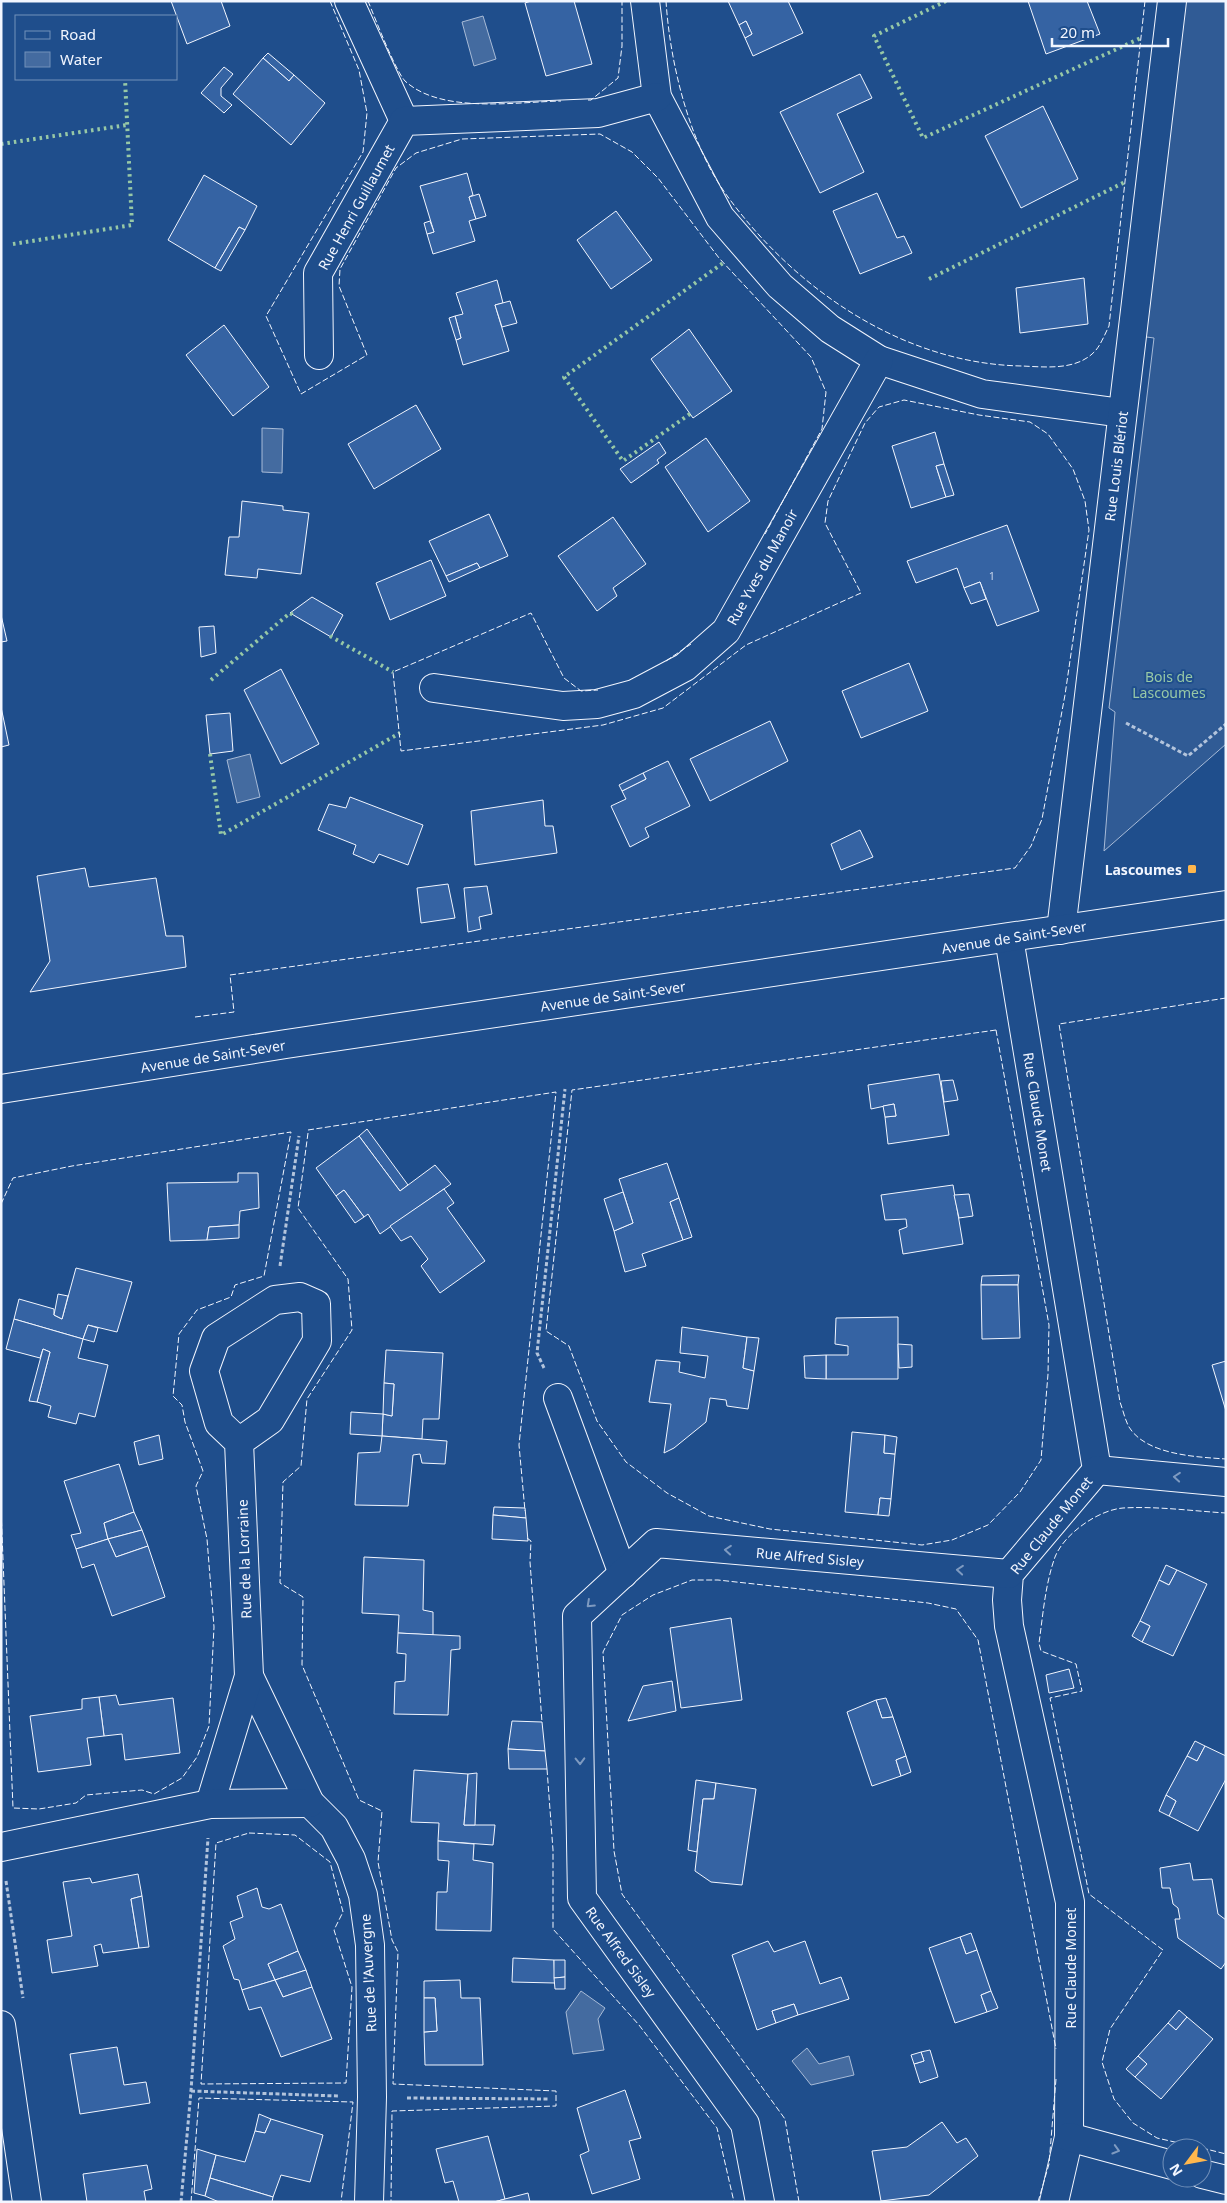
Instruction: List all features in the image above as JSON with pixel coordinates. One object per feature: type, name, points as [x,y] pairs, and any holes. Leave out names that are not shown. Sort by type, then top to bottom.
[{"type":"street","points":[[349,1],[404,121],[598,113],[657,97]]},
{"type":"street","points":[[645,1],[657,97],[720,217],[780,286],[830,329],[880,360],[982,394],[1122,413]]},
{"type":"street","name":"Rue Louis Blériot","points":[[1061,930],[1172,1]]},
{"type":"street","name":"Rue Henri Guillaumet","points":[[319,355],[318,274],[404,121]]},
{"type":"street","name":"Rue Yves du Manoir","points":[[434,688],[562,706],[596,704],[634,694],[685,667],[726,631],[880,360]]},
{"type":"street","name":"Avenue de Saint-Sever","points":[[6,1091],[306,1041],[1226,905]]},
{"type":"street","name":"Rue Claude Monet","points":[[1009,938],[1096,1470],[1009,1574],[1007,1600],[1009,1626],[1070,1902],[1069,2137],[1054,2202]]},
{"type":"street","points":[[300,1297],[316,1304],[317,1341],[270,1420],[239,1442],[219,1423],[204,1372],[216,1338],[275,1300],[300,1297]]},
{"type":"street","points":[[558,1398],[623,1574]]},
{"type":"street","name":"Rue de la Lorraine","points":[[210,1804],[249,1676],[239,1442]]},
{"type":"street","points":[[1096,1470],[1226,1482]]},
{"type":"street","name":"Rue Alfred Sisley","points":[[760,2202],[745,2124],[582,1898],[577,1616],[656,1543],[1009,1574]]},
{"type":"street","name":"Rue de la Lorraine","points":[[249,1676],[310,1803]]},
{"type":"street","points":[[1,1848],[210,1804],[310,1803]]},
{"type":"street","name":"Rue de l'Auvergne","points":[[310,1803],[334,1826],[351,1859],[364,1895],[370,1945],[372,2098],[369,2202]]},
{"type":"street","points":[[1,2025],[27,2202]]},
{"type":"street","points":[[1069,2137],[1162,2162]]},
{"type":"street","points":[[1212,2176],[1226,2180]]},
{"type":"path","points":[[1126,724],[1188,756],[1226,724]]},
{"type":"path","points":[[558,1398],[537,1353],[565,1089]]},
{"type":"path","points":[[275,1300],[299,1136]]},
{"type":"path","points":[[181,2202],[191,2091],[210,1804]]},
{"type":"shaded area","name":"Bois de Lascoumes","points":[[1172,1],[1226,1],[1226,744],[1104,851],[1115,712],[1109,708],[1154,338],[1132,335]]},
{"type":"water","points":[[483,16],[496,59],[474,66],[462,22]]},
{"type":"water","points":[[262,428],[283,429],[282,473],[262,472]]},
{"type":"water","points":[[250,754],[260,797],[237,803],[227,760]]},
{"type":"water","points":[[581,1991],[605,2008],[598,2019],[604,2050],[573,2054],[566,2012]]},
{"type":"water","points":[[807,2048],[819,2064],[849,2056],[854,2075],[811,2085],[792,2061]]},
{"type":"building","points":[[171,1],[221,1],[230,26],[187,44],[178,15],[176,15]]},
{"type":"building","points":[[531,1],[574,1],[592,64],[546,76],[525,3]]},
{"type":"building","points":[[728,1],[788,1],[803,33],[753,56],[745,38],[752,34],[746,21],[739,25]]},
{"type":"building","points":[[1028,1],[1087,1],[1100,34],[1046,54]]},
{"type":"building","points":[[746,21],[752,34],[745,38],[739,25]]},
{"type":"building","points":[[268,53],[294,75],[289,81],[263,58]]},
{"type":"building","points":[[263,58],[289,81],[294,75],[325,103],[291,145],[233,94]]},
{"type":"building","points":[[224,67],[233,74],[221,88],[221,96],[232,105],[224,113],[201,93]]},
{"type":"building","points":[[860,74],[872,98],[837,114],[864,172],[820,193],[780,112]]},
{"type":"building","points":[[1043,106],[1078,179],[1021,208],[985,136]]},
{"type":"building","points":[[467,173],[473,195],[469,197],[476,219],[469,221],[475,241],[433,254],[427,234],[434,232],[420,186]]},
{"type":"building","points":[[204,175],[257,206],[245,230],[239,227],[215,268],[168,240]]},
{"type":"building","points":[[877,193],[897,238],[904,236],[912,253],[860,274],[833,211]]},
{"type":"building","points":[[479,194],[486,216],[476,219],[469,197]]},
{"type":"building","points":[[616,211],[652,260],[611,289],[577,240]]},
{"type":"building","points":[[430,221],[434,232],[427,234],[424,223]]},
{"type":"building","points":[[239,227],[245,230],[221,271],[215,268]]},
{"type":"building","points":[[1084,278],[1088,324],[1020,333],[1016,288]]},
{"type":"building","points":[[497,280],[503,303],[495,305],[509,351],[463,365],[456,340],[461,338],[455,316],[463,314],[456,293]]},
{"type":"building","points":[[510,301],[517,323],[502,327],[495,305]]},
{"type":"building","points":[[455,316],[461,338],[456,340],[449,318]]},
{"type":"building","points":[[224,325],[269,387],[233,416],[186,355]]},
{"type":"building","points":[[689,329],[732,391],[693,418],[651,359]]},
{"type":"building","points":[[416,405],[441,449],[374,489],[348,444]]},
{"type":"building","points":[[935,432],[944,464],[936,466],[946,497],[911,508],[892,446]]},
{"type":"building","points":[[706,438],[750,501],[708,532],[665,467]]},
{"type":"building","points":[[659,442],[666,453],[657,460],[659,463],[631,483],[620,469]]},
{"type":"building","points":[[944,464],[954,495],[946,497],[936,466]]},
{"type":"building","points":[[242,501],[283,506],[283,510],[309,513],[301,574],[258,569],[257,578],[225,575],[229,537],[239,537]]},
{"type":"building","points":[[489,514],[508,556],[480,568],[477,563],[446,576],[429,541]]},
{"type":"building","points":[[613,517],[646,564],[613,588],[617,596],[597,611],[558,556]]},
{"type":"building","points":[[1007,525],[1039,611],[997,626],[980,582],[964,588],[957,568],[916,583],[907,561]]},
{"type":"building","points":[[431,560],[446,596],[390,620],[376,583]]},
{"type":"building","points":[[477,563],[480,568],[449,582],[446,576]]},
{"type":"building","points":[[980,582],[986,599],[971,604],[964,588]]},
{"type":"building","points":[[312,597],[343,615],[331,637],[290,613]]},
{"type":"building","points":[[1,615],[7,641],[1,642]]},
{"type":"building","points":[[214,626],[216,653],[201,657],[199,627]]},
{"type":"building","points":[[909,663],[928,711],[861,738],[842,691]]},
{"type":"building","points":[[281,669],[319,744],[281,764],[244,690]]},
{"type":"building","points":[[1,707],[9,745],[1,747]]},
{"type":"building","points":[[230,713],[233,751],[210,754],[206,715]]},
{"type":"building","points":[[770,721],[788,761],[710,801],[690,759]]},
{"type":"building","points":[[668,761],[690,806],[645,828],[649,837],[630,847],[611,806],[626,799],[622,791],[646,779],[643,773]]},
{"type":"building","points":[[643,773],[646,779],[622,791],[619,785]]},
{"type":"building","points":[[350,797],[423,825],[408,865],[379,854],[374,863],[353,854],[356,845],[318,830],[329,804],[346,808]]},
{"type":"building","points":[[543,800],[545,826],[553,826],[557,853],[475,865],[471,811]]},
{"type":"building","points":[[860,830],[873,857],[841,870],[831,844]]},
{"type":"building","points":[[85,868],[89,887],[156,878],[166,936],[183,936],[186,967],[30,992],[50,961],[37,876]]},
{"type":"building","points":[[448,884],[455,918],[421,923],[417,888]]},
{"type":"building","points":[[487,886],[492,914],[479,917],[481,929],[468,932],[464,888]]},
{"type":"building","points":[[939,1074],[949,1135],[888,1144],[885,1117],[896,1116],[894,1104],[871,1109],[868,1085]]},
{"type":"building","points":[[953,1080],[958,1100],[944,1102],[941,1081]]},
{"type":"building","points":[[894,1104],[896,1116],[885,1117],[883,1106]]},
{"type":"building","points":[[367,1129],[408,1185],[400,1191],[359,1136]]},
{"type":"building","points":[[359,1136],[400,1191],[435,1165],[451,1184],[380,1234],[368,1214],[364,1217],[344,1190],[336,1196],[316,1168]]},
{"type":"building","points":[[667,1163],[679,1198],[670,1202],[683,1240],[642,1254],[646,1266],[625,1272],[614,1231],[633,1223],[619,1179]]},
{"type":"building","points":[[238,1173],[258,1173],[259,1208],[240,1211],[239,1225],[209,1227],[207,1240],[170,1241],[167,1183],[238,1182]]},
{"type":"building","points":[[953,1185],[963,1244],[903,1254],[899,1230],[907,1227],[906,1219],[885,1220],[881,1195]]},
{"type":"building","points":[[444,1189],[454,1203],[447,1208],[485,1261],[440,1293],[421,1266],[428,1259],[411,1236],[401,1241],[390,1226]]},
{"type":"building","points":[[344,1190],[364,1217],[355,1223],[336,1196]]},
{"type":"building","points":[[623,1192],[633,1223],[614,1231],[604,1199]]},
{"type":"building","points":[[969,1194],[973,1216],[959,1218],[954,1195]]},
{"type":"building","points":[[679,1198],[692,1237],[683,1240],[670,1202]]},
{"type":"building","points":[[239,1225],[239,1238],[207,1240],[209,1227]]},
{"type":"building","points":[[76,1268],[132,1282],[117,1332],[88,1325],[83,1339],[14,1319],[19,1299],[54,1309],[54,1315],[62,1319]]},
{"type":"building","points":[[1019,1275],[1018,1285],[981,1285],[982,1276]]},
{"type":"building","points":[[981,1285],[1018,1285],[1020,1338],[982,1339]]},
{"type":"building","points":[[58,1294],[68,1296],[62,1319],[54,1315]]},
{"type":"building","points":[[898,1317],[898,1379],[826,1379],[826,1355],[848,1355],[848,1346],[835,1344],[836,1318]]},
{"type":"building","points":[[14,1319],[83,1339],[78,1358],[108,1365],[95,1417],[79,1413],[76,1424],[48,1417],[51,1406],[37,1402],[50,1352],[43,1349],[40,1358],[6,1349]]},
{"type":"building","points":[[88,1325],[98,1328],[94,1342],[83,1339]]},
{"type":"building","points":[[682,1327],[747,1337],[743,1368],[754,1371],[748,1409],[727,1406],[726,1400],[710,1398],[706,1422],[674,1448],[664,1453],[671,1404],[649,1402],[656,1360],[680,1362],[679,1372],[705,1378],[708,1356],[680,1353]]},
{"type":"building","points":[[747,1337],[759,1338],[754,1371],[743,1368]]},
{"type":"building","points":[[898,1344],[912,1345],[912,1367],[899,1368]]},
{"type":"building","points":[[43,1349],[50,1352],[37,1402],[29,1401]]},
{"type":"building","points":[[386,1350],[443,1353],[439,1419],[423,1419],[422,1439],[382,1436],[383,1414],[392,1416],[394,1384],[384,1383]]},
{"type":"building","points":[[826,1355],[826,1379],[805,1378],[804,1356]]},
{"type":"building","points":[[1226,1361],[1226,1411],[1212,1365]]},
{"type":"building","points":[[384,1383],[394,1384],[392,1416],[383,1414]]},
{"type":"building","points":[[351,1412],[383,1414],[382,1436],[350,1434]]},
{"type":"building","points":[[852,1432],[885,1435],[884,1453],[895,1454],[891,1499],[880,1498],[878,1515],[845,1512]]},
{"type":"building","points":[[159,1435],[163,1459],[139,1465],[134,1442]]},
{"type":"building","points":[[885,1435],[897,1437],[895,1454],[884,1453]]},
{"type":"building","points":[[382,1436],[447,1441],[445,1464],[422,1463],[420,1454],[413,1455],[408,1506],[355,1505],[358,1453],[380,1452]]},
{"type":"building","points":[[119,1464],[134,1512],[104,1523],[108,1539],[76,1549],[71,1535],[81,1533],[64,1481]]},
{"type":"building","points":[[880,1498],[891,1499],[889,1516],[878,1515]]},
{"type":"building","points":[[494,1507],[525,1508],[526,1518],[493,1515]]},
{"type":"building","points":[[134,1512],[142,1530],[108,1539],[104,1523]]},
{"type":"building","points":[[493,1515],[526,1518],[528,1541],[492,1539]]},
{"type":"building","points":[[142,1530],[148,1546],[116,1557],[108,1539]]},
{"type":"building","points":[[108,1539],[116,1557],[148,1546],[165,1597],[112,1616],[94,1564],[82,1568],[76,1549]]},
{"type":"building","points":[[364,1557],[424,1560],[423,1610],[433,1612],[433,1635],[398,1633],[399,1615],[362,1613]]},
{"type":"building","points":[[1166,1565],[1177,1570],[1169,1585],[1159,1580]]},
{"type":"building","points":[[1177,1570],[1207,1584],[1173,1656],[1142,1642],[1150,1626],[1140,1621],[1159,1580],[1169,1585]]},
{"type":"building","points":[[731,1618],[742,1700],[681,1708],[670,1628]]},
{"type":"building","points":[[1140,1621],[1150,1626],[1142,1642],[1132,1636]]},
{"type":"building","points":[[398,1633],[460,1636],[460,1649],[451,1650],[448,1715],[394,1714],[395,1682],[405,1681],[406,1654],[397,1653]]},
{"type":"building","points":[[1069,1669],[1074,1688],[1049,1693],[1046,1675]]},
{"type":"building","points":[[672,1681],[676,1711],[628,1721],[643,1686]]},
{"type":"building","points":[[116,1695],[119,1705],[173,1698],[180,1753],[125,1760],[122,1734],[104,1736],[99,1697]]},
{"type":"building","points":[[99,1697],[104,1736],[87,1738],[91,1765],[38,1772],[30,1716],[82,1709],[82,1699]]},
{"type":"building","points":[[886,1698],[893,1717],[882,1718],[876,1700]]},
{"type":"building","points":[[876,1700],[882,1718],[893,1717],[906,1756],[896,1760],[901,1776],[872,1786],[847,1712]]},
{"type":"building","points":[[512,1721],[542,1722],[545,1751],[508,1749]]},
{"type":"building","points":[[1195,1741],[1205,1746],[1197,1761],[1187,1756]]},
{"type":"building","points":[[1205,1746],[1226,1756],[1226,1779],[1198,1831],[1169,1816],[1176,1801],[1166,1795],[1187,1756],[1197,1761]]},
{"type":"building","points":[[508,1749],[545,1751],[547,1769],[509,1769]]},
{"type":"building","points":[[906,1756],[911,1772],[901,1776],[896,1760]]},
{"type":"building","points":[[414,1770],[468,1774],[464,1825],[495,1825],[493,1845],[438,1841],[439,1823],[411,1822]]},
{"type":"building","points":[[477,1773],[475,1825],[464,1825],[468,1774]]},
{"type":"building","points":[[696,1780],[716,1783],[714,1799],[703,1799],[697,1852],[688,1850]]},
{"type":"building","points":[[716,1783],[756,1789],[742,1885],[711,1882],[695,1871],[703,1799],[714,1799]]},
{"type":"building","points":[[1166,1795],[1176,1801],[1169,1816],[1159,1811]]},
{"type":"building","points":[[438,1841],[474,1844],[473,1860],[493,1863],[491,1931],[436,1930],[437,1892],[447,1892],[449,1861],[438,1860]]},
{"type":"building","points":[[1190,1863],[1193,1880],[1212,1879],[1218,1914],[1226,1920],[1226,1962],[1221,1969],[1178,1938],[1175,1919],[1180,1919],[1178,1908],[1173,1904],[1170,1888],[1162,1888],[1160,1868]]},
{"type":"building","points":[[138,1874],[142,1896],[131,1899],[139,1948],[103,1953],[101,1944],[94,1946],[98,1966],[52,1973],[47,1940],[72,1936],[63,1882],[90,1878],[92,1883]]},
{"type":"building","points":[[257,1888],[262,1907],[269,1909],[281,1904],[298,1951],[268,1964],[275,1980],[242,1990],[239,1980],[234,1979],[223,1946],[235,1939],[230,1922],[243,1917],[237,1896]]},
{"type":"building","points":[[142,1896],[149,1947],[139,1948],[131,1899]]},
{"type":"building","points":[[971,1933],[977,1950],[966,1954],[960,1937]]},
{"type":"building","points":[[960,1937],[966,1954],[977,1950],[991,1991],[981,1995],[987,2012],[955,2023],[929,1948]]},
{"type":"building","points":[[768,1941],[774,1952],[805,1941],[820,1984],[841,1977],[849,1999],[798,2015],[794,2004],[772,2011],[776,2023],[757,2030],[732,1955]]},
{"type":"building","points":[[298,1951],[306,1970],[275,1980],[268,1964]]},
{"type":"building","points":[[513,1958],[554,1960],[555,1983],[512,1982]]},
{"type":"building","points":[[554,1960],[565,1960],[565,1977],[554,1978]]},
{"type":"building","points":[[306,1970],[312,1987],[283,1997],[275,1980]]},
{"type":"building","points":[[565,1977],[565,1989],[555,1989],[554,1978]]},
{"type":"building","points":[[275,1980],[283,1997],[312,1987],[332,2039],[281,2057],[261,2007],[249,2010],[242,1990]]},
{"type":"building","points":[[460,1980],[461,1998],[480,1998],[483,2065],[425,2065],[424,2032],[437,2031],[435,1998],[424,1998],[424,1981]]},
{"type":"building","points":[[991,1991],[998,2008],[987,2012],[981,1995]]},
{"type":"building","points":[[424,1998],[435,1998],[437,2031],[424,2032]]},
{"type":"building","points":[[794,2004],[798,2015],[776,2023],[772,2011]]},
{"type":"building","points":[[1179,2010],[1187,2017],[1176,2030],[1168,2023]]},
{"type":"building","points":[[1187,2017],[1213,2039],[1161,2099],[1135,2077],[1147,2064],[1138,2056],[1168,2023],[1176,2030]]},
{"type":"building","points":[[117,2047],[124,2085],[146,2082],[150,2103],[80,2114],[70,2054]]},
{"type":"building","points":[[930,2050],[938,2077],[920,2083],[914,2064],[924,2061],[921,2052]]},
{"type":"building","points":[[921,2052],[924,2061],[914,2064],[911,2055]]},
{"type":"building","points":[[1138,2056],[1147,2064],[1135,2077],[1126,2069]]},
{"type":"building","points":[[625,2090],[641,2138],[629,2141],[640,2179],[592,2194],[580,2155],[589,2151],[577,2108]]},
{"type":"building","points":[[259,2114],[271,2119],[265,2133],[255,2131]]},
{"type":"building","points":[[271,2119],[323,2135],[310,2182],[281,2175],[273,2197],[210,2178],[216,2155],[245,2162],[255,2131],[265,2133]]},
{"type":"building","points":[[942,2122],[957,2143],[966,2138],[978,2156],[929,2195],[881,2201],[872,2151],[907,2147]]},
{"type":"building","points":[[488,2136],[505,2199],[494,2202],[459,2202],[453,2181],[445,2183],[436,2149]]},
{"type":"building","points":[[197,2149],[216,2155],[205,2196],[194,2193]]},
{"type":"building","points":[[147,2165],[152,2189],[144,2191],[146,2202],[87,2202],[83,2174]]},
{"type":"building","points":[[210,2178],[273,2197],[272,2202],[219,2202],[205,2196]]},
{"type":"building","points":[[528,2193],[530,2202],[494,2202],[505,2199]]},
{"type":"hedge","points":[[946,1],[874,36],[923,138],[1141,38]]},
{"type":"hedge","points":[[13,244],[132,225],[125,80]]},
{"type":"hedge","points":[[1,144],[127,125]]},
{"type":"hedge","points":[[929,279],[1125,182]]},
{"type":"hedge","points":[[690,414],[623,461],[564,377],[723,263]]},
{"type":"hedge","points":[[211,680],[290,613],[293,615]]},
{"type":"hedge","points":[[330,636],[393,672]]},
{"type":"hedge","points":[[210,754],[221,835],[400,733]]},
{"type":"fence","points":[[330,1],[359,70],[367,113],[363,152],[266,316],[301,394],[367,355],[339,286],[340,269],[396,168],[416,153],[462,139],[600,134],[632,152],[658,178],[719,258],[811,357],[826,392],[822,429],[765,534]]},
{"type":"fence","points":[[368,1],[385,43],[401,75],[405,81],[420,91],[438,98],[479,104],[561,101]]},
{"type":"fence","points":[[588,100],[591,100],[618,78],[622,46],[622,1]]},
{"type":"fence","points":[[666,1],[677,77],[684,104],[703,154],[728,197],[755,231],[786,262],[820,291],[856,316],[895,336],[936,352],[978,362],[1051,367],[1071,365],[1089,357],[1098,348],[1109,326],[1145,1]]},
{"type":"fence","points":[[195,1017],[234,1012],[230,975],[1015,868],[1031,846],[1042,819],[1065,695],[1089,530],[1085,501],[1073,469],[1048,434],[1030,422],[979,415],[904,400],[879,407],[865,423],[828,501],[825,523],[861,593],[746,645],[663,708],[603,725],[401,751],[393,672],[531,613],[564,678],[581,691],[598,690]]},
{"type":"fence","points":[[666,661],[691,644]]},
{"type":"fence","points":[[1226,998],[1059,1024],[1120,1402],[1126,1421],[1137,1436],[1147,1444],[1160,1449],[1173,1453],[1226,1459]]},
{"type":"fence","points":[[996,1030],[1049,1325],[1048,1374],[1041,1460],[1020,1492],[988,1525],[952,1540],[922,1545],[770,1529],[709,1516],[667,1493],[626,1462],[597,1421],[569,1346],[546,1331],[572,1090],[996,1030]]},
{"type":"fence","points":[[308,1130],[556,1092],[519,1445],[525,1511]]},
{"type":"fence","points":[[1,1204],[13,1178],[72,1166],[291,1132],[264,1276],[235,1285],[231,1297],[197,1310],[179,1334],[173,1396],[182,1405],[185,1422],[203,1471],[196,1486],[207,1539],[214,1627],[209,1726],[197,1757],[182,1778],[154,1794],[142,1790],[86,1795],[76,1803],[39,1809],[13,1808],[1,1509]]},
{"type":"fence","points":[[308,1133],[298,1208],[348,1279],[352,1330],[307,1399],[301,1466],[283,1482],[280,1583],[303,1597],[302,1665],[359,1800],[382,1811],[378,1862],[392,1940],[398,1952],[393,2084],[556,2091],[556,2106],[392,2111],[391,2202]]},
{"type":"fence","points":[[1162,2139],[1133,2123],[1114,2099],[1102,2062],[1110,2029],[1163,1950],[1089,1894],[1050,1698],[1082,1691],[1076,1664],[1041,1651],[1039,1643],[1047,1589],[1055,1557],[1059,1548],[1066,1540],[1093,1518],[1103,1513],[1123,1508],[1162,1508],[1226,1513]]},
{"type":"fence","points":[[527,1538],[531,1541],[530,1562],[542,1722]]},
{"type":"fence","points":[[799,2202],[785,2119],[622,1894],[614,1851],[603,1652],[622,1615],[653,1595],[692,1580],[718,1580],[928,1603],[956,1609],[978,1640],[1056,2049]]},
{"type":"fence","points":[[547,1769],[553,1850],[553,1929],[639,2025],[717,2128],[734,2202]]},
{"type":"fence","points":[[249,1833],[295,1835],[330,1862],[343,1912],[334,1930],[352,1987],[346,2083],[201,2084],[216,1843],[249,1833]]},
{"type":"fence","points":[[1038,2202],[1049,2164],[1056,2079]]},
{"type":"fence","points":[[191,2202],[199,2098],[353,2102],[341,2202]]},
{"type":"fence","points":[[1212,2150],[1226,2154]]},
{"type":"place","name":"Lascoumes","points":[[1192,869]]}]
